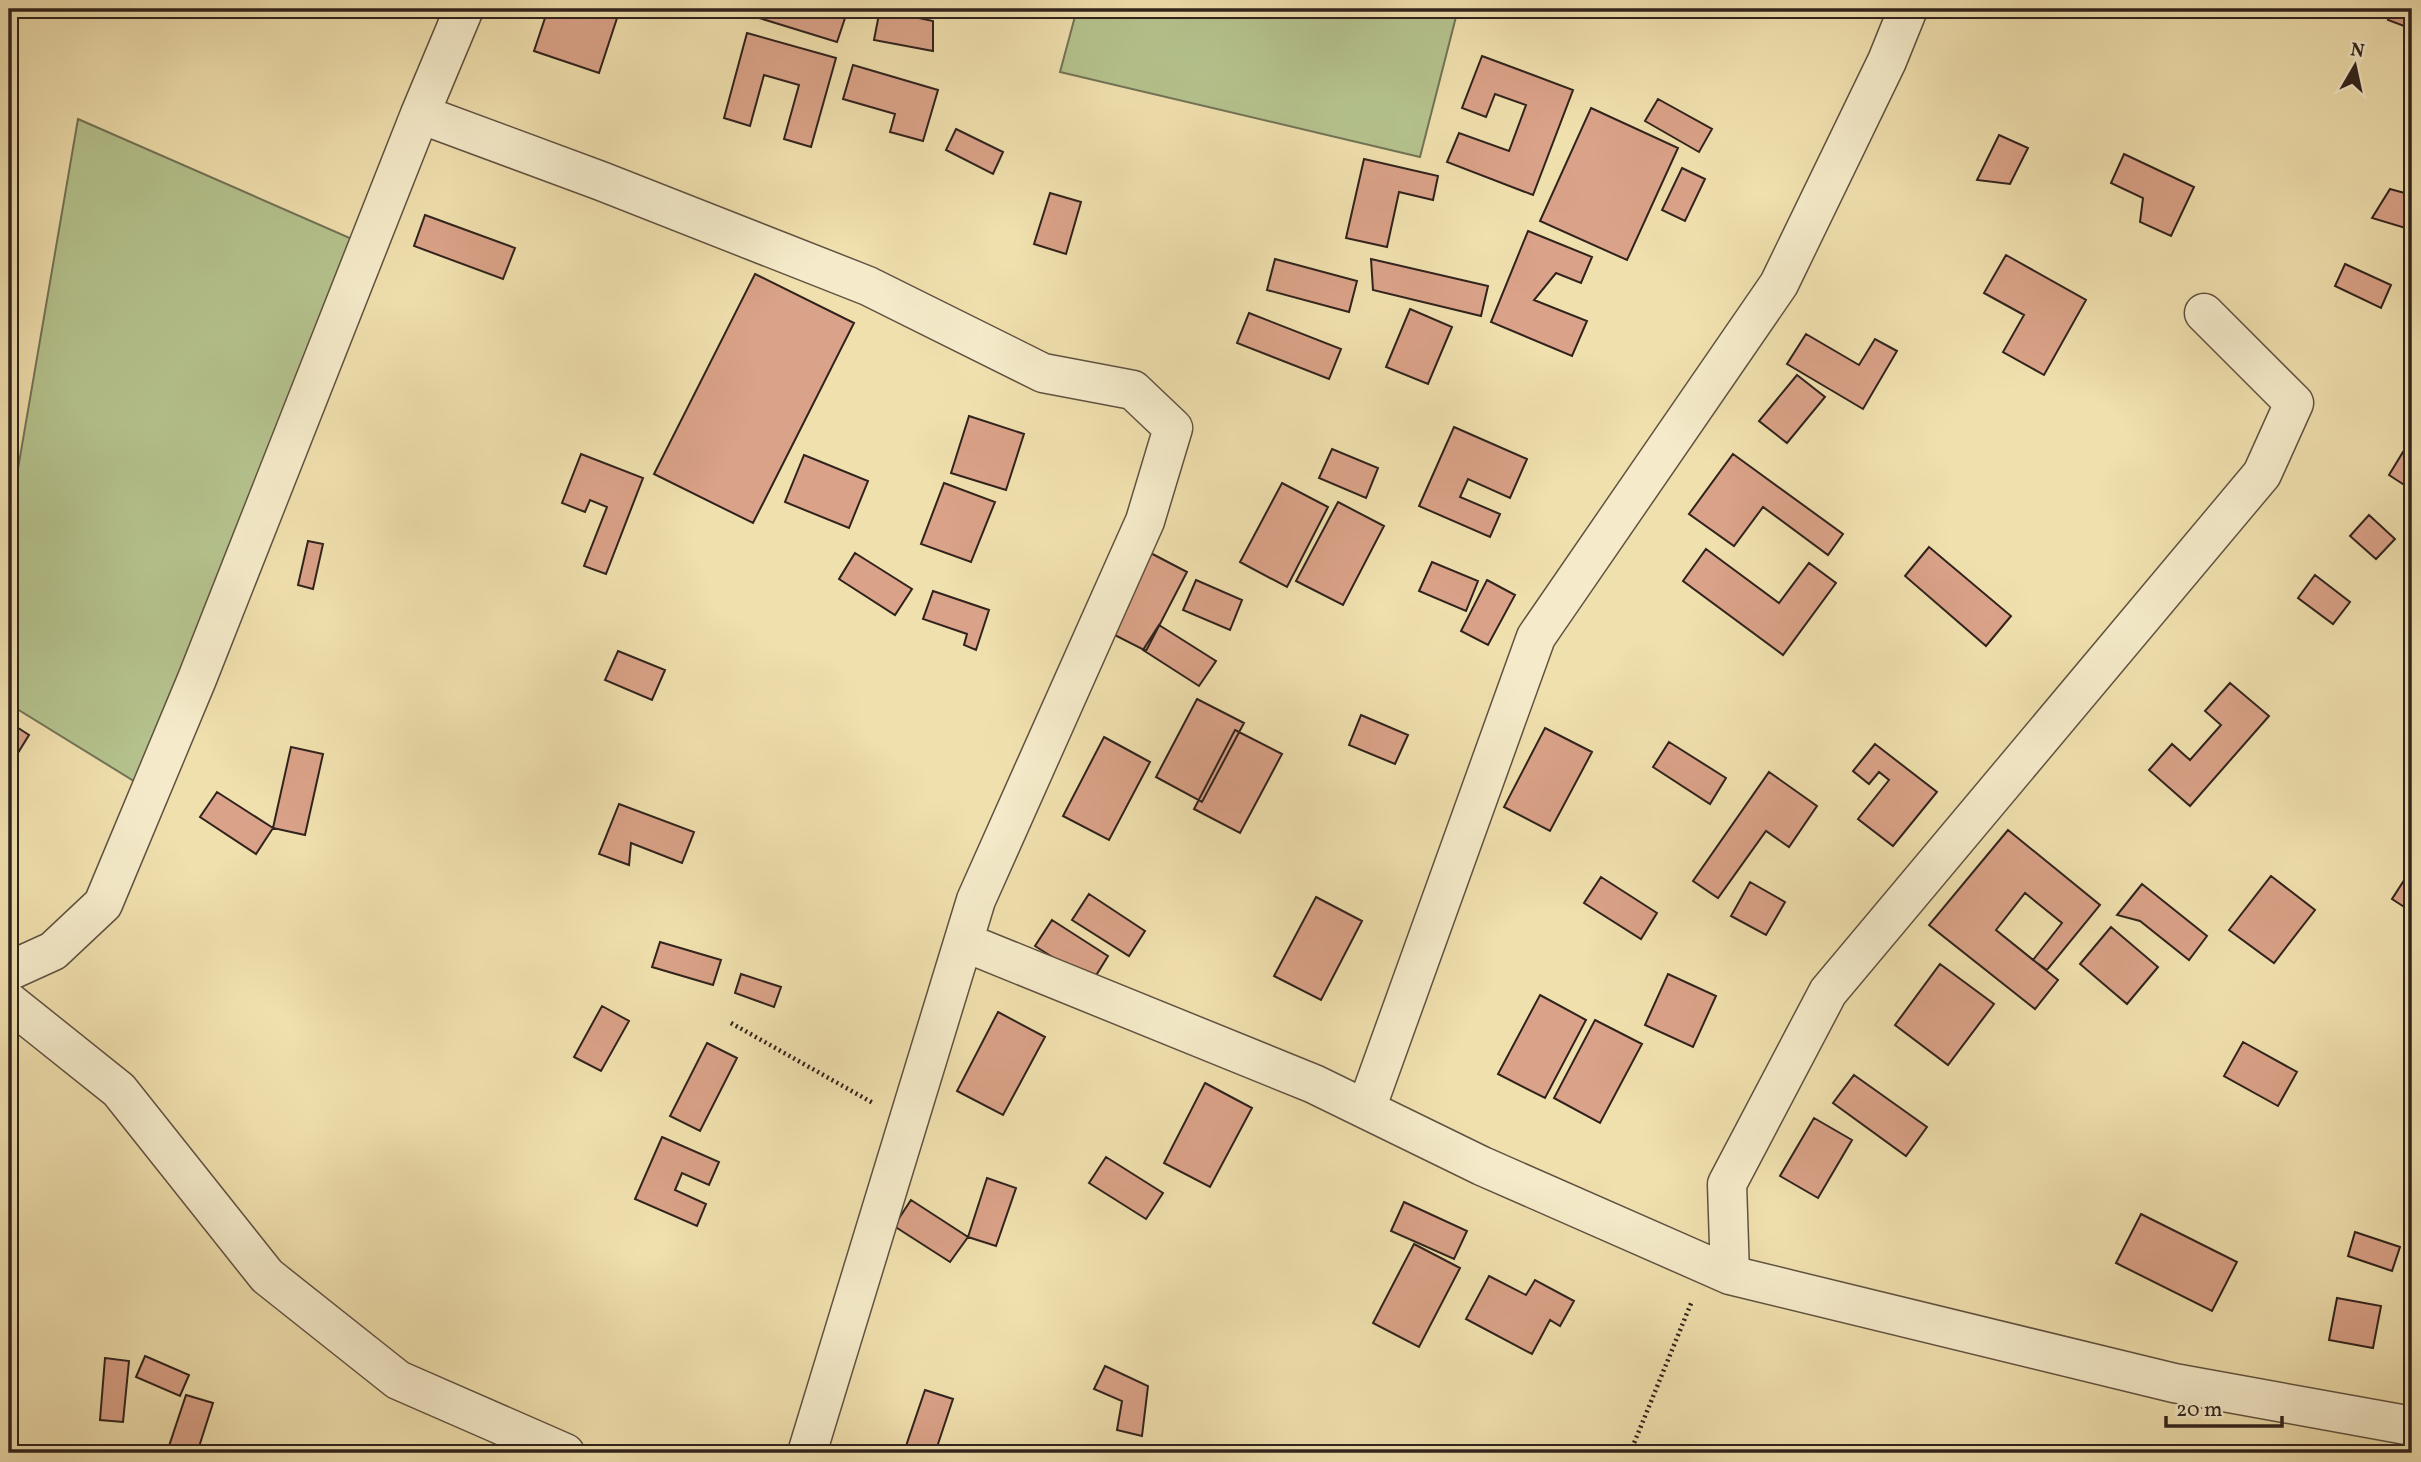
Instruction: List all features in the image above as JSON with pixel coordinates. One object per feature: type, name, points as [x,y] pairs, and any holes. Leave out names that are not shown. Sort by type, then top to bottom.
[{"type":"street","points":[[9,971],[54,951],[103,904],[197,679],[464,9]]},
{"type":"street","points":[[1366,1110],[1536,637],[1779,284],[1887,61],[1908,9]]},
{"type":"street","points":[[420,114],[601,181],[867,286],[1043,373],[1133,390],[1173,428],[1145,521],[976,900],[807,1453]]},
{"type":"street","points":[[1719,1269],[1727,1184],[1828,992],[2262,474],[2294,403],[2204,313]]},
{"type":"street","points":[[964,942],[1314,1084],[1482,1166],[1719,1269],[2174,1383],[2412,1426]]},
{"type":"street","points":[[9,1002],[119,1090],[267,1276],[397,1380],[565,1453]]},
{"type":"path","points":[[731,1023],[908,1122]]},
{"type":"path","points":[[1630,1453],[1719,1269]]},
{"type":"green space","points":[[1077,9],[1458,9],[1420,157],[1060,72]]},
{"type":"green space","points":[[78,119],[368,246],[150,791],[9,704],[9,521]]},
{"type":"building","points":[[548,9],[620,9],[599,73],[534,51]]},
{"type":"building","points":[[759,9],[848,9],[837,42],[756,17]]},
{"type":"building","points":[[880,9],[903,9],[904,15],[933,21],[933,51],[874,40]]},
{"type":"building","points":[[2392,9],[2412,9],[2412,29],[2388,20]]},
{"type":"building","points":[[747,33],[836,58],[811,147],[784,139],[799,85],[764,75],[750,126],[724,118]]},
{"type":"building","points":[[1482,56],[1573,90],[1533,195],[1447,162],[1459,133],[1509,151],[1526,105],[1495,94],[1486,117],[1462,108]]},
{"type":"building","points":[[853,65],[938,90],[923,141],[890,132],[895,114],[843,99]]},
{"type":"building","points":[[1658,99],[1712,129],[1699,152],[1645,121]]},
{"type":"building","points":[[1591,108],[1678,148],[1627,260],[1540,221]]},
{"type":"building","points":[[956,129],[1003,152],[993,174],[946,150]]},
{"type":"building","points":[[1999,135],[2028,148],[2010,184],[1977,180]]},
{"type":"building","points":[[2124,154],[2194,187],[2171,236],[2140,222],[2143,198],[2111,183]]},
{"type":"building","points":[[1364,159],[1438,176],[1433,200],[1399,192],[1387,247],[1346,238]]},
{"type":"building","points":[[1682,168],[1705,179],[1685,221],[1662,210]]},
{"type":"building","points":[[2390,189],[2412,195],[2412,230],[2372,218]]},
{"type":"building","points":[[1050,193],[1081,202],[1066,254],[1034,244]]},
{"type":"building","points":[[425,215],[515,248],[503,279],[414,246]]},
{"type":"building","points":[[1528,231],[1592,257],[1581,283],[1556,273],[1534,300],[1587,321],[1572,356],[1491,322]]},
{"type":"building","points":[[2006,255],[2086,300],[2044,375],[2003,352],[2024,315],[1984,293]]},
{"type":"building","points":[[1275,259],[1357,281],[1349,312],[1267,290]]},
{"type":"building","points":[[1371,259],[1488,286],[1481,316],[1373,290]]},
{"type":"building","points":[[2345,264],[2391,285],[2381,308],[2335,286]]},
{"type":"building","points":[[755,274],[854,323],[753,523],[654,474]]},
{"type":"building","points":[[1410,309],[1452,327],[1428,384],[1386,367]]},
{"type":"building","points":[[1249,313],[1341,349],[1329,379],[1237,343]]},
{"type":"building","points":[[1806,334],[1859,365],[1875,339],[1897,351],[1863,409],[1787,364]]},
{"type":"building","points":[[1797,375],[1825,397],[1787,443],[1759,421]]},
{"type":"building","points":[[969,416],[1024,434],[1006,490],[951,473]]},
{"type":"building","points":[[1454,427],[1527,459],[1510,498],[1468,479],[1460,497],[1500,514],[1490,537],[1419,506]]},
{"type":"building","points":[[1332,449],[1378,468],[1366,498],[1319,478]]},
{"type":"building","points":[[2403,452],[2412,458],[2412,490],[2389,475]]},
{"type":"building","points":[[581,454],[643,478],[606,574],[584,566],[607,507],[590,500],[585,512],[562,503]]},
{"type":"building","points":[[1733,454],[1843,534],[1828,555],[1763,507],[1734,546],[1689,514]]},
{"type":"building","points":[[804,455],[868,481],[849,528],[785,502]]},
{"type":"building","points":[[944,483],[995,502],[971,562],[921,544]]},
{"type":"building","points":[[1282,483],[1328,507],[1287,587],[1240,562]]},
{"type":"building","points":[[1338,502],[1384,526],[1343,605],[1296,581]]},
{"type":"building","points":[[2369,515],[2395,539],[2376,559],[2350,536]]},
{"type":"building","points":[[308,541],[323,544],[313,589],[298,585]]},
{"type":"building","points":[[1929,547],[2011,616],[1986,646],[1905,576]]},
{"type":"building","points":[[1141,548],[1187,572],[1146,651],[1099,627]]},
{"type":"building","points":[[1706,549],[1779,603],[1809,563],[1836,583],[1783,655],[1683,581]]},
{"type":"building","points":[[855,553],[912,589],[895,615],[839,579]]},
{"type":"building","points":[[1432,562],[1478,581],[1466,611],[1419,591]]},
{"type":"building","points":[[2315,575],[2350,602],[2333,624],[2298,598]]},
{"type":"building","points":[[1196,580],[1242,600],[1230,630],[1183,610]]},
{"type":"building","points":[[1487,580],[1515,595],[1488,645],[1461,631]]},
{"type":"building","points":[[933,591],[989,610],[976,650],[964,645],[967,634],[923,619]]},
{"type":"building","points":[[1159,625],[1216,661],[1199,686],[1143,650]]},
{"type":"building","points":[[618,651],[665,670],[652,700],[605,680]]},
{"type":"building","points":[[2230,683],[2269,716],[2190,806],[2149,770],[2172,744],[2190,760],[2221,725],[2205,711]]},
{"type":"building","points":[[1197,699],[1244,723],[1202,802],[1156,777]]},
{"type":"building","points":[[1361,715],[1408,735],[1395,764],[1349,745]]},
{"type":"building","points":[[9,722],[29,735],[13,761],[9,759]]},
{"type":"building","points":[[1545,728],[1592,752],[1550,831],[1504,807]]},
{"type":"building","points":[[1235,730],[1282,754],[1240,833],[1194,809]]},
{"type":"building","points":[[1104,737],[1150,762],[1109,840],[1063,816]]},
{"type":"building","points":[[1669,742],[1726,778],[1710,804],[1653,767]]},
{"type":"building","points":[[1875,744],[1937,792],[1893,846],[1858,819],[1889,780],[1879,772],[1869,784],[1853,771]]},
{"type":"building","points":[[291,747],[323,754],[305,835],[273,828]]},
{"type":"building","points":[[1769,772],[1817,806],[1789,847],[1766,831],[1718,898],[1693,881]]},
{"type":"building","points":[[217,792],[273,828],[256,854],[200,817]]},
{"type":"building","points":[[619,804],[694,832],[682,863],[631,843],[629,865],[599,854]]},
{"type":"building","points":[[2008,830],[2100,905],[2047,970],[2035,961],[2058,980],[2035,1009],[1929,925]],"holes":[[[2025,893],[2062,923],[2033,960],[1996,930]]]},
{"type":"building","points":[[2412,868],[2412,912],[2392,899]]},
{"type":"building","points":[[2271,876],[2315,910],[2274,963],[2229,930]]},
{"type":"building","points":[[1601,877],[1657,913],[1641,939],[1584,903]]},
{"type":"building","points":[[1750,882],[1785,902],[1766,935],[1731,916]]},
{"type":"building","points":[[2142,884],[2207,936],[2189,960],[2140,921],[2117,915]]},
{"type":"building","points":[[1089,894],[1145,931],[1129,956],[1072,920]]},
{"type":"building","points":[[1316,897],[1362,921],[1321,1000],[1274,976]]},
{"type":"building","points":[[1052,920],[1108,956],[1092,982],[1035,946]]},
{"type":"building","points":[[2111,927],[2158,967],[2127,1004],[2080,964]]},
{"type":"building","points":[[660,942],[721,960],[713,985],[652,967]]},
{"type":"building","points":[[1940,964],[1994,1004],[1948,1065],[1895,1025]]},
{"type":"building","points":[[741,974],[781,987],[774,1007],[735,993]]},
{"type":"building","points":[[1668,974],[1716,996],[1693,1047],[1645,1025]]},
{"type":"building","points":[[1540,995],[1586,1020],[1545,1098],[1498,1074]]},
{"type":"building","points":[[602,1006],[629,1021],[601,1071],[574,1057]]},
{"type":"building","points":[[998,1012],[1045,1037],[1003,1115],[957,1091]]},
{"type":"building","points":[[1595,1020],[1642,1044],[1600,1123],[1554,1098]]},
{"type":"building","points":[[2243,1042],[2297,1072],[2278,1106],[2224,1076]]},
{"type":"building","points":[[707,1043],[737,1058],[700,1131],[670,1116]]},
{"type":"building","points":[[1854,1075],[1927,1127],[1906,1156],[1833,1103]]},
{"type":"building","points":[[1205,1083],[1252,1108],[1210,1187],[1164,1163]]},
{"type":"building","points":[[1814,1118],[1852,1140],[1818,1198],[1780,1176]]},
{"type":"building","points":[[2405,1128],[2412,1129],[2412,1165],[2407,1165]]},
{"type":"building","points":[[662,1137],[719,1162],[709,1185],[682,1173],[675,1190],[706,1204],[697,1226],[635,1199]]},
{"type":"building","points":[[1106,1157],[1163,1193],[1146,1219],[1089,1183]]},
{"type":"building","points":[[987,1178],[1016,1188],[996,1246],[968,1237]]},
{"type":"building","points":[[911,1200],[968,1237],[950,1262],[894,1226]]},
{"type":"building","points":[[1404,1202],[1467,1231],[1454,1259],[1391,1231]]},
{"type":"building","points":[[2141,1214],[2237,1262],[2212,1311],[2116,1263]]},
{"type":"building","points":[[2355,1232],[2400,1247],[2392,1271],[2348,1256]]},
{"type":"building","points":[[1414,1244],[1460,1268],[1419,1347],[1373,1323]]},
{"type":"building","points":[[1489,1276],[1526,1295],[1535,1280],[1574,1301],[1560,1326],[1550,1320],[1532,1354],[1466,1319]]},
{"type":"building","points":[[2412,1297],[2412,1320],[2406,1318]]},
{"type":"building","points":[[2337,1298],[2381,1306],[2373,1348],[2329,1340]]},
{"type":"building","points":[[145,1356],[189,1375],[180,1396],[136,1377]]},
{"type":"building","points":[[105,1358],[129,1361],[123,1422],[100,1420]]},
{"type":"building","points":[[1105,1366],[1148,1386],[1142,1436],[1117,1430],[1122,1401],[1094,1389]]},
{"type":"building","points":[[925,1390],[953,1399],[935,1453],[905,1449]]},
{"type":"building","points":[[186,1395],[213,1403],[197,1453],[167,1452]]}]
